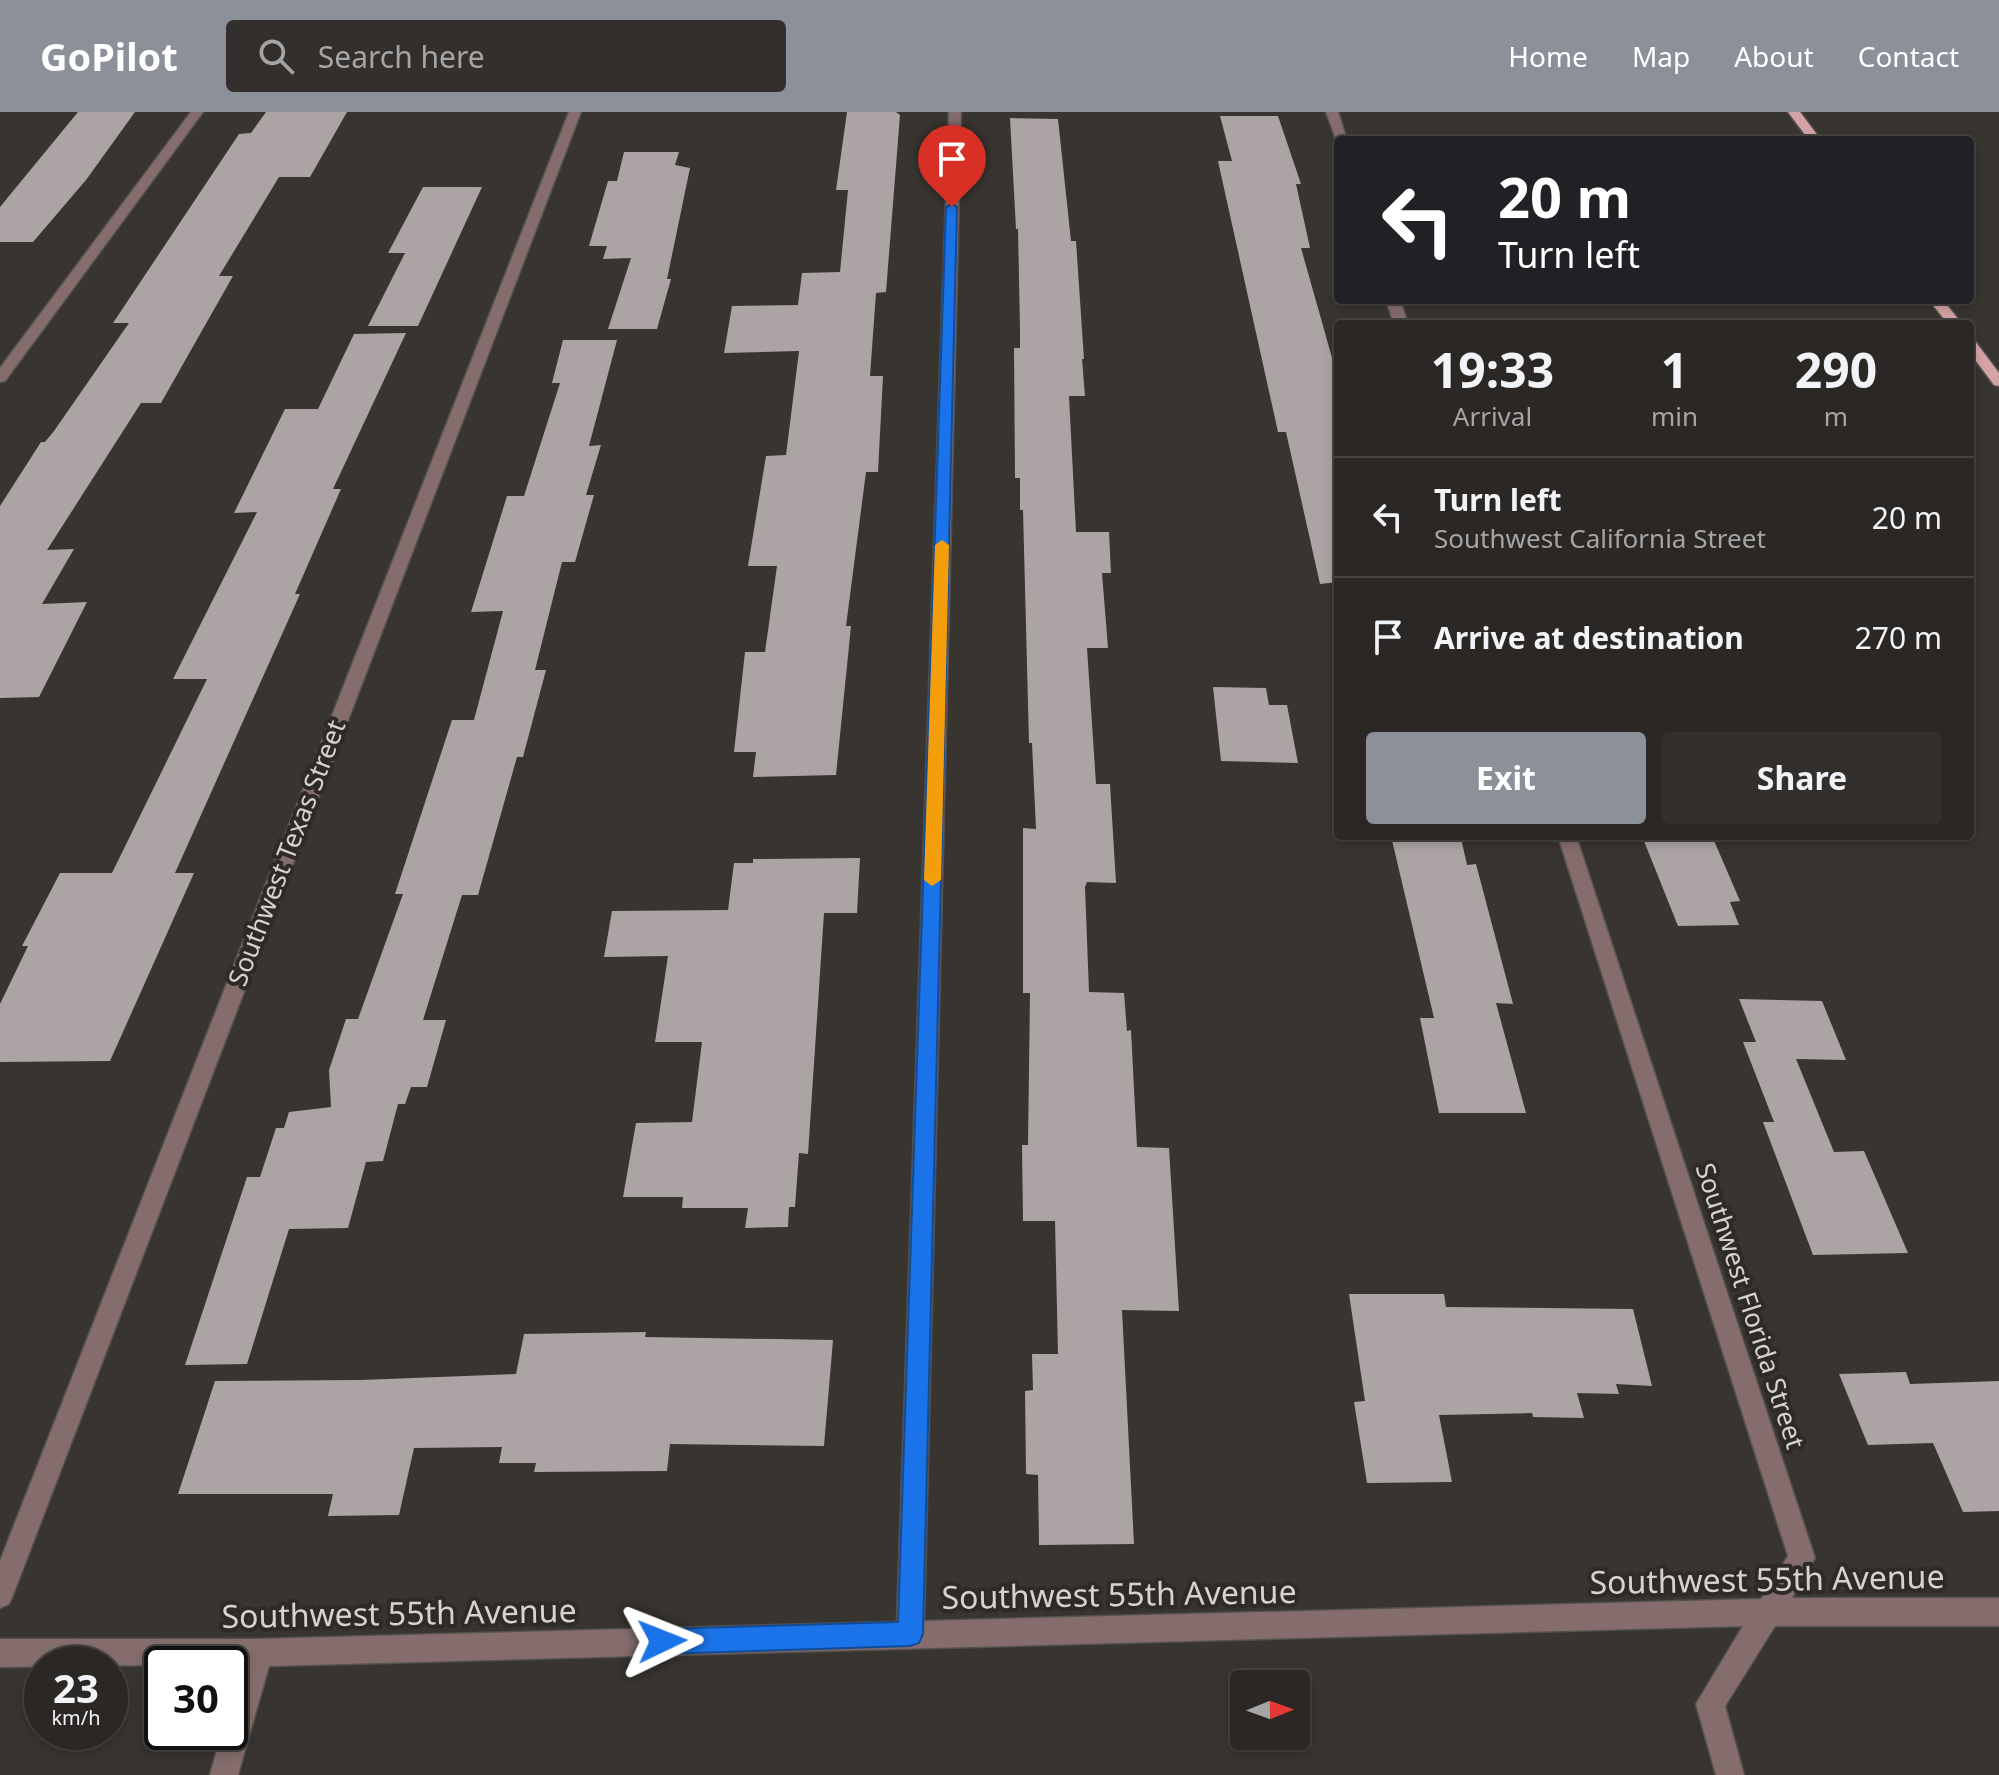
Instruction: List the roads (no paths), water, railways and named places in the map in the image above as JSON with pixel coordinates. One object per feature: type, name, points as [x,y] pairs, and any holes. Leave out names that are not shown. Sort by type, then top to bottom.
[{"type":"main road","points":[[1794,112],[1812,136]]},
{"type":"main road","points":[[1939,304],[1952,320]]},
{"type":"main road","points":[[1974,349],[1999,382]]},
{"type":"street","points":[[0,378],[197,112]]},
{"type":"street","name":"Southwest Texas Street","points":[[0,1595],[575,112]]},
{"type":"street","points":[[910,1634],[955,112]]},
{"type":"street","points":[[1332,112],[1340,136]]},
{"type":"street","name":"Southwest Florida Street","points":[[1568,840],[1802,1558],[1710,1704],[1730,1775]]},
{"type":"street","name":"Southwest 55th Avenue","points":[[0,1653],[259,1653],[1768,1612],[1999,1612]]},
{"type":"street","points":[[224,1775],[259,1653]]}]
